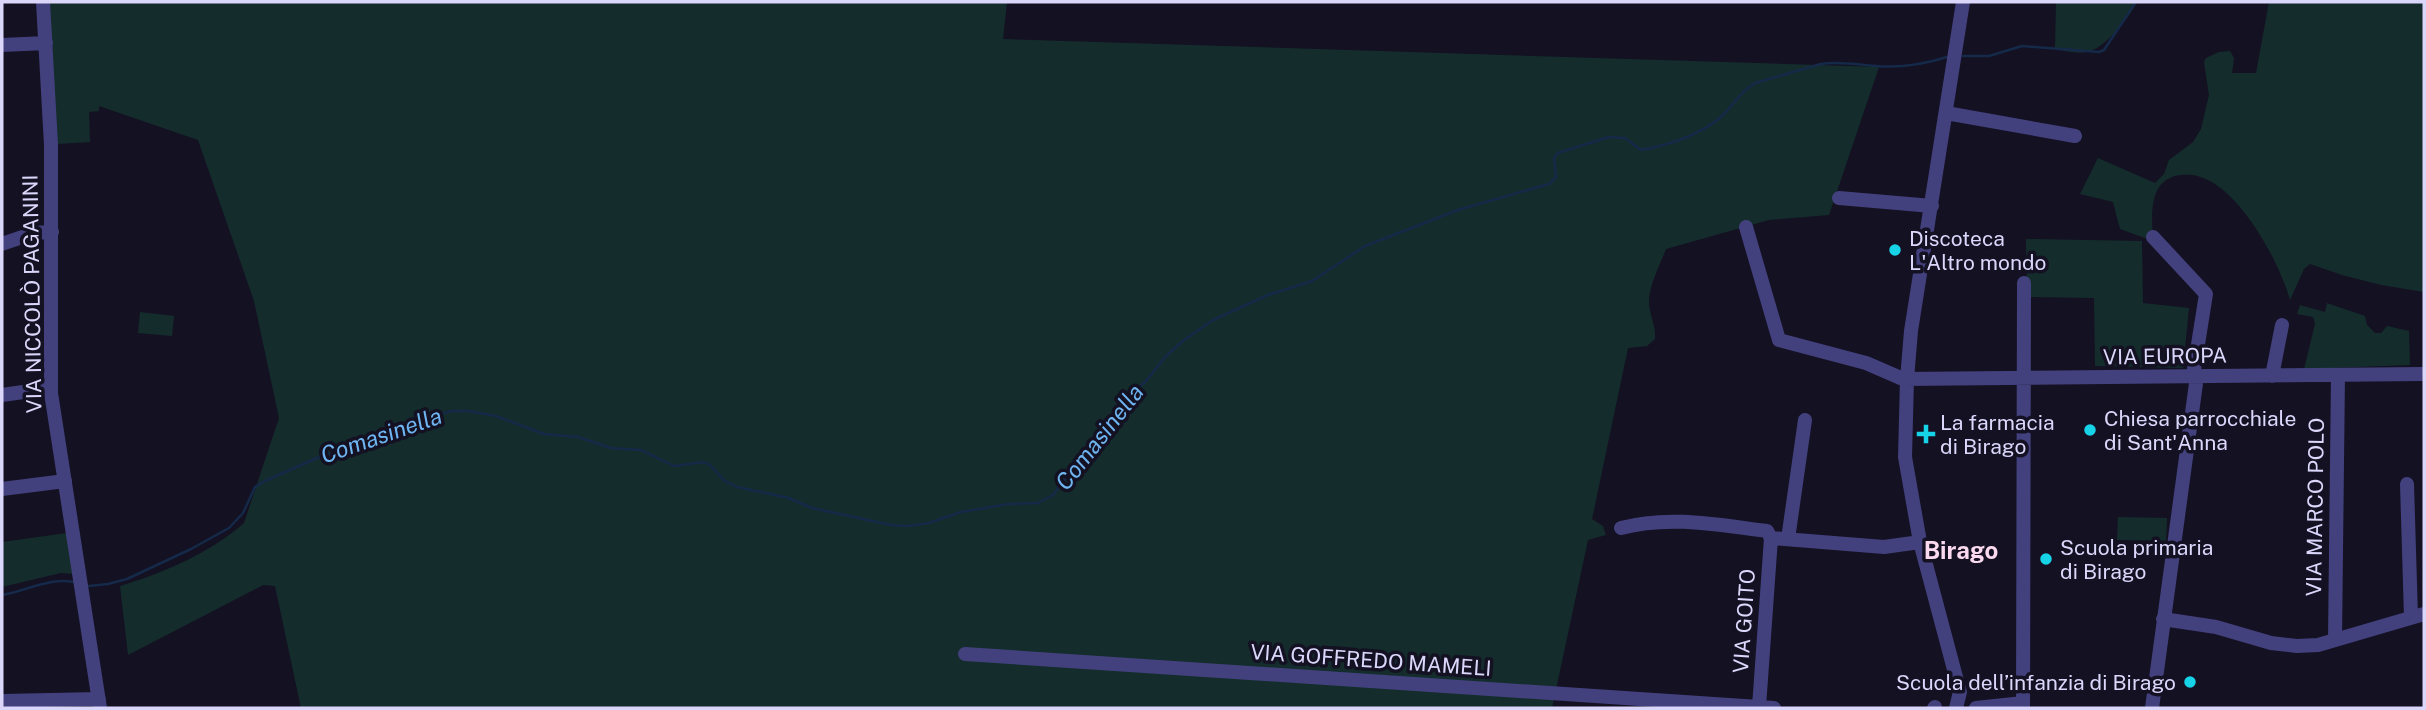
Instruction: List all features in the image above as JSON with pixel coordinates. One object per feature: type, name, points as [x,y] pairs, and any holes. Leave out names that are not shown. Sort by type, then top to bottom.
[{"type":"street","name":"VIA NICCOLÒ PAGANINI","points":[[43,2],[51,145],[51,388],[100,704]]},
{"type":"street","points":[[1959,708],[1959,687],[1920,542],[1905,457],[1911,331],[1963,2]]},
{"type":"street","points":[[2,45],[46,43]]},
{"type":"street","points":[[1946,113],[2075,136]]},
{"type":"street","points":[[1839,198],[1932,206]]},
{"type":"street","points":[[1746,227],[1779,340],[1866,363],[1907,379]]},
{"type":"street","points":[[2,244],[34,233],[52,232]]},
{"type":"street","points":[[2152,237],[2206,295],[2152,708]]},
{"type":"street","points":[[1976,708],[2023,706],[2024,282]]},
{"type":"street","points":[[2272,376],[2282,325]]},
{"type":"street","name":"VIA EUROPA","points":[[1907,379],[2424,374]]},
{"type":"street","name":"VIA MARCO POLO","points":[[2335,640],[2338,375]]},
{"type":"street","points":[[2,395],[51,388]]},
{"type":"street","points":[[1787,539],[1805,420]]},
{"type":"street","points":[[2,489],[65,481]]},
{"type":"street","points":[[2163,619],[2216,627],[2271,643],[2297,646],[2318,645],[2417,616],[2407,484]]},
{"type":"street","points":[[1621,528],[1644,522],[1689,522],[1767,531],[1771,538],[1884,547],[1920,542]]},
{"type":"street","name":"VIA GOITO","points":[[1767,708],[1771,538]]},
{"type":"street","name":"VIA GOFFREDO MAMELI","points":[[965,654],[1767,708]]},
{"type":"street","points":[[2,701],[100,704]]},
{"type":"green space","points":[[49,2],[1007,2],[1003,39],[1879,67],[1829,215],[1769,220],[1666,249],[1649,297],[1655,339],[1647,346],[1628,348],[1592,519],[1603,526],[1606,535],[1588,540],[1552,708],[301,708],[275,586],[263,585],[128,655],[120,586],[185,561],[216,544],[244,523],[279,418],[254,301],[198,140],[99,106],[99,111],[89,112],[90,142],[57,144]]},
{"type":"green space","points":[[2056,2],[2137,2],[2123,24],[2109,38],[2095,49],[2080,53],[2055,49]]},
{"type":"green space","points":[[2269,2],[2424,2],[2424,292],[2381,285],[2310,264],[2304,269],[2290,300],[2275,262],[2250,219],[2217,185],[2199,176],[2180,175],[2169,178],[2157,191],[2152,210],[2153,241],[2120,229],[2113,202],[2080,194],[2098,158],[2155,183],[2164,174],[2169,160],[2193,142],[2201,129],[2209,95],[2204,62],[2206,58],[2219,52],[2230,51],[2234,58],[2232,73],[2256,73]]},
{"type":"green space","points":[[2026,239],[2142,241],[2143,303],[2189,308],[2183,368],[2095,366],[2094,298],[2027,297]]},
{"type":"green space","points":[[2327,303],[2365,316],[2367,325],[2375,333],[2381,333],[2387,326],[2409,331],[2410,365],[2304,369],[2315,324],[2313,317],[2297,314],[2300,305],[2325,312]]},
{"type":"green space","points":[[140,312],[174,316],[172,336],[138,333]]},
{"type":"green space","points":[[2118,517],[2167,518],[2166,541],[2117,540]]},
{"type":"green space","points":[[67,533],[74,574],[61,573],[2,587],[2,542]]},
{"type":"waterway","points":[[1963,56],[1989,56],[2022,46],[2099,52],[2104,50],[2136,2]]},
{"type":"waterway","name":"Comasinella","points":[[89,586],[127,579],[229,528],[243,513],[255,487],[265,481],[319,457],[373,442],[436,415],[452,411],[496,416],[544,434],[578,437],[611,448],[641,450],[674,466],[704,462],[725,481],[737,487],[789,498],[812,508],[891,525],[929,523],[961,512],[1008,504],[1038,503],[1053,495],[1121,403],[1146,381],[1166,356],[1213,320],[1268,295],[1312,281],[1365,246],[1458,210],[1549,184],[1556,177],[1554,158],[1558,153],[1609,137],[1625,138],[1641,150],[1673,142],[1695,134],[1714,122],[1755,83],[1821,64],[1894,66],[1947,57]]},
{"type":"waterway","name":"Comasinella","points":[[2,595],[56,581],[74,582]]},
{"type":"place","name":"Discoteca L'Altro mondo","points":[[1895,250]]},
{"type":"place","name":"Chiesa parrocchiale di Sant'Anna","points":[[2090,430]]},
{"type":"place","name":"La farmacia di Birago","points":[[1926,434]]},
{"type":"place","name":"Scuola primaria di Birago","points":[[2046,559]]},
{"type":"place","name":"Scuola dell’infanzia di Birago","points":[[2190,682]]},
{"type":"district","name":"Birago","points":[[1961,550]]}]
